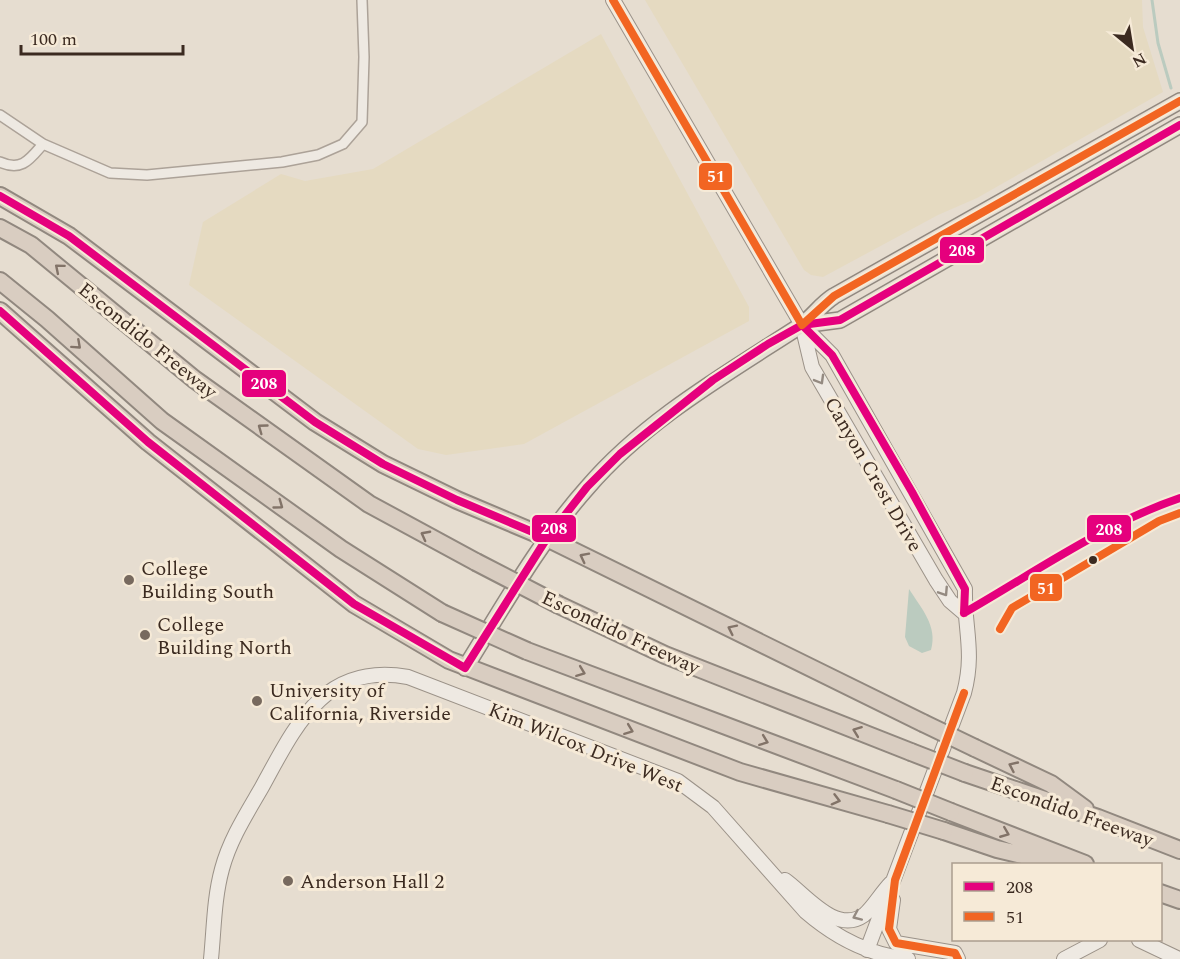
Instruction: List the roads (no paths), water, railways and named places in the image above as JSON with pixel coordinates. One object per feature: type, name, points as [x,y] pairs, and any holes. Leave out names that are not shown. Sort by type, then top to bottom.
[{"type":"highway","points":[[0,196],[69,236],[325,428],[383,464],[458,500],[548,538],[1051,784],[1098,818]]},
{"type":"highway","name":"Escondido Freeway","points":[[0,228],[32,245],[194,380],[369,504],[476,562],[559,605],[665,655],[965,773],[1098,818],[1180,850]]},
{"type":"highway","points":[[0,281],[47,319],[162,421],[341,549],[442,613],[527,651],[1082,863]]},
{"type":"highway","points":[[0,310],[148,442],[354,604],[465,668],[740,772],[888,814],[997,849],[1057,863]]},
{"type":"highway","points":[[1162,893],[1180,900]]},
{"type":"main road","points":[[465,668],[548,538],[587,487],[620,454],[713,380],[802,325],[834,296],[1180,101]]},
{"type":"main road","points":[[802,325],[840,320],[1180,125]]},
{"type":"street","points":[[0,115],[43,144],[110,173],[147,175],[282,162],[318,154],[343,144],[362,122],[364,57],[362,0]]},
{"type":"street","name":"Canyon Crest Drive","points":[[613,0],[802,325],[832,355],[912,492],[965,589],[964,613],[971,660],[964,693],[867,950]]},
{"type":"street","points":[[2,163],[14,167],[27,163],[43,144]]},
{"type":"street","name":"Canyon Crest Drive","points":[[802,325],[812,367],[936,580],[950,601],[964,613]]},
{"type":"street","name":"Kim Wilcox Drive West","points":[[211,959],[216,896],[226,854],[247,812],[290,738],[318,699],[344,682],[376,674],[408,677],[678,781],[713,807],[820,924],[882,956],[908,959]]},
{"type":"street","points":[[767,868],[832,918],[842,922],[863,915],[876,897],[895,880]]},
{"type":"street","points":[[895,880],[889,921],[893,940],[901,945],[955,953],[958,959]]},
{"type":"street","points":[[1064,959],[1096,941]]},
{"type":"street","points":[[1142,941],[1179,959]]},
{"type":"waterway","points":[[1152,0],[1158,43],[1171,88]]},
{"type":"place","name":"College Building South","points":[[129,580]]},
{"type":"place","name":"College Building North","points":[[145,635]]},
{"type":"place","name":"University of California, Riverside","points":[[257,701]]},
{"type":"place","name":"Anderson Hall 2","points":[[288,881]]}]
